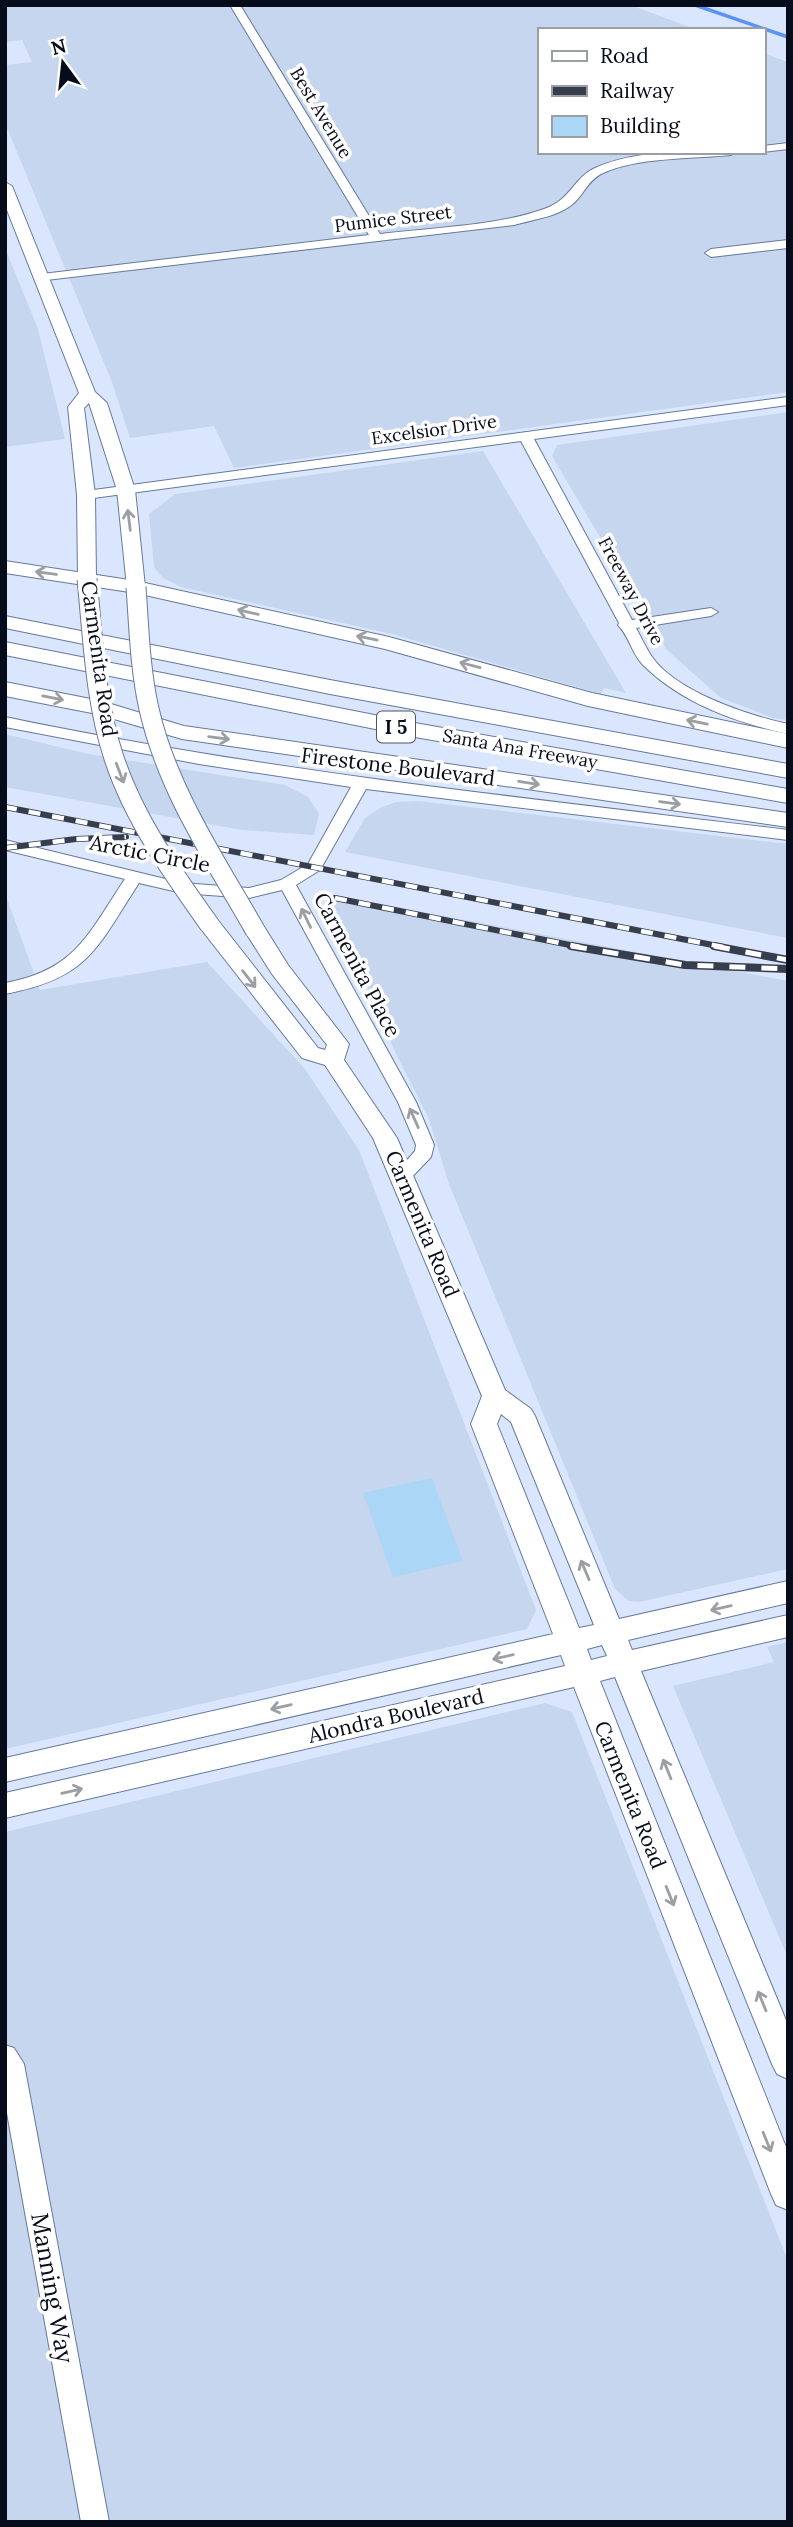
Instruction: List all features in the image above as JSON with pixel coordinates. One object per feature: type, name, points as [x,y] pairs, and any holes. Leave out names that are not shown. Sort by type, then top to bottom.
[{"type":"highway","points":[[5,568],[136,587],[389,643],[588,699],[788,741]]},
{"type":"highway","name":"Santa Ana Freeway","points":[[5,611],[533,715],[788,757]]},
{"type":"highway","points":[[5,622],[330,687],[788,771]]},
{"type":"highway","points":[[5,636],[395,714],[788,782]]},
{"type":"highway","name":"Santa Ana Freeway","points":[[5,648],[188,687],[415,730],[788,796]]},
{"type":"highway","points":[[5,689],[101,708],[182,732],[788,820]]},
{"type":"main road","name":"Carmenita Road","points":[[6,188],[88,394],[99,403],[126,490],[143,667],[152,723],[190,815],[256,930],[280,969],[338,1044],[333,1060]]},
{"type":"main road","name":"Carmenita Road","points":[[88,394],[76,407],[86,495],[87,579],[101,708],[114,757],[137,811],[168,867],[310,1054],[333,1060],[366,1106],[403,1175],[495,1396],[522,1416],[788,2064]]},
{"type":"main road","name":"Carmenita Road","points":[[495,1396],[484,1424],[788,2194]]},
{"type":"main road","name":"Alondra Boulevard","points":[[5,1770],[788,1592]]},
{"type":"main road","name":"Alondra Boulevard","points":[[5,1806],[788,1626]]},
{"type":"street","name":"Best Avenue","points":[[235,5],[377,239]]},
{"type":"street","points":[[765,149],[788,146]]},
{"type":"street","name":"Pumice Street","points":[[42,278],[377,239],[534,216],[572,199],[584,181],[597,172],[622,165],[714,154]]},
{"type":"street","points":[[711,253],[788,244]]},
{"type":"street","name":"Excelsior Drive","points":[[86,495],[788,401]]},
{"type":"street","name":"Freeway Drive","points":[[526,437],[560,496],[625,625],[647,661],[681,689],[715,707],[757,722],[788,729]]},
{"type":"street","points":[[625,625],[711,612]]},
{"type":"street","name":"Firestone Boulevard","points":[[5,722],[164,755],[360,785],[788,835]]},
{"type":"street","name":"Carmenita Place","points":[[360,785],[314,867],[287,884],[407,1102],[421,1133],[424,1153],[403,1175]]},
{"type":"street","name":"Arctic Circle","points":[[5,845],[182,888],[249,893],[287,884]]},
{"type":"street","points":[[5,989],[43,980],[68,968],[134,878]]},
{"type":"street","name":"Manning Way","points":[[5,2056],[11,2064],[95,2522]]},
{"type":"shaded area","points":[[5,5],[630,5],[693,28],[538,28],[538,154],[765,154],[765,54],[788,62],[788,392],[234,468],[214,426],[130,438],[112,382],[5,123],[5,65],[32,62],[22,40],[5,42]]},
{"type":"shaded area","points":[[5,248],[38,329],[65,439],[5,447]]},
{"type":"shaded area","points":[[788,412],[788,720],[773,718],[721,698],[666,649],[552,456],[557,445]]},
{"type":"shaded area","points":[[483,451],[626,693],[604,688],[601,694],[392,634],[181,587],[163,578],[154,567],[149,514],[175,494]]},
{"type":"shaded area","points":[[5,734],[88,754],[285,785],[308,797],[319,814],[314,835],[242,830],[5,787]]},
{"type":"shaded area","points":[[418,801],[788,844],[788,938],[345,852],[365,818],[396,802]]},
{"type":"shaded area","points":[[5,893],[40,990],[207,962],[305,1069],[359,1150],[536,1610],[527,1629],[5,1749]]},
{"type":"shaded area","points":[[328,896],[788,981],[788,1569],[639,1602],[629,1601],[615,1589],[449,1184],[429,1119],[396,1054]]},
{"type":"shaded area","points":[[788,1642],[788,1958],[673,1686],[774,1662],[767,1647]]},
{"type":"shaded area","points":[[545,1703],[572,1712],[788,2261],[788,2522],[5,2522],[5,1832]]},
{"type":"building","points":[[432,1478],[463,1561],[393,1577],[363,1493]]},
{"type":"waterway","points":[[695,5],[762,28]]},
{"type":"waterway","points":[[765,29],[788,37]]},
{"type":"railway","points":[[5,807],[723,947]]},
{"type":"railway","points":[[5,848],[76,839],[126,837]]},
{"type":"railway","points":[[335,898],[580,947]]},
{"type":"railway","points":[[571,946],[685,965],[788,969]]},
{"type":"railway","points":[[714,946],[788,960]]}]
